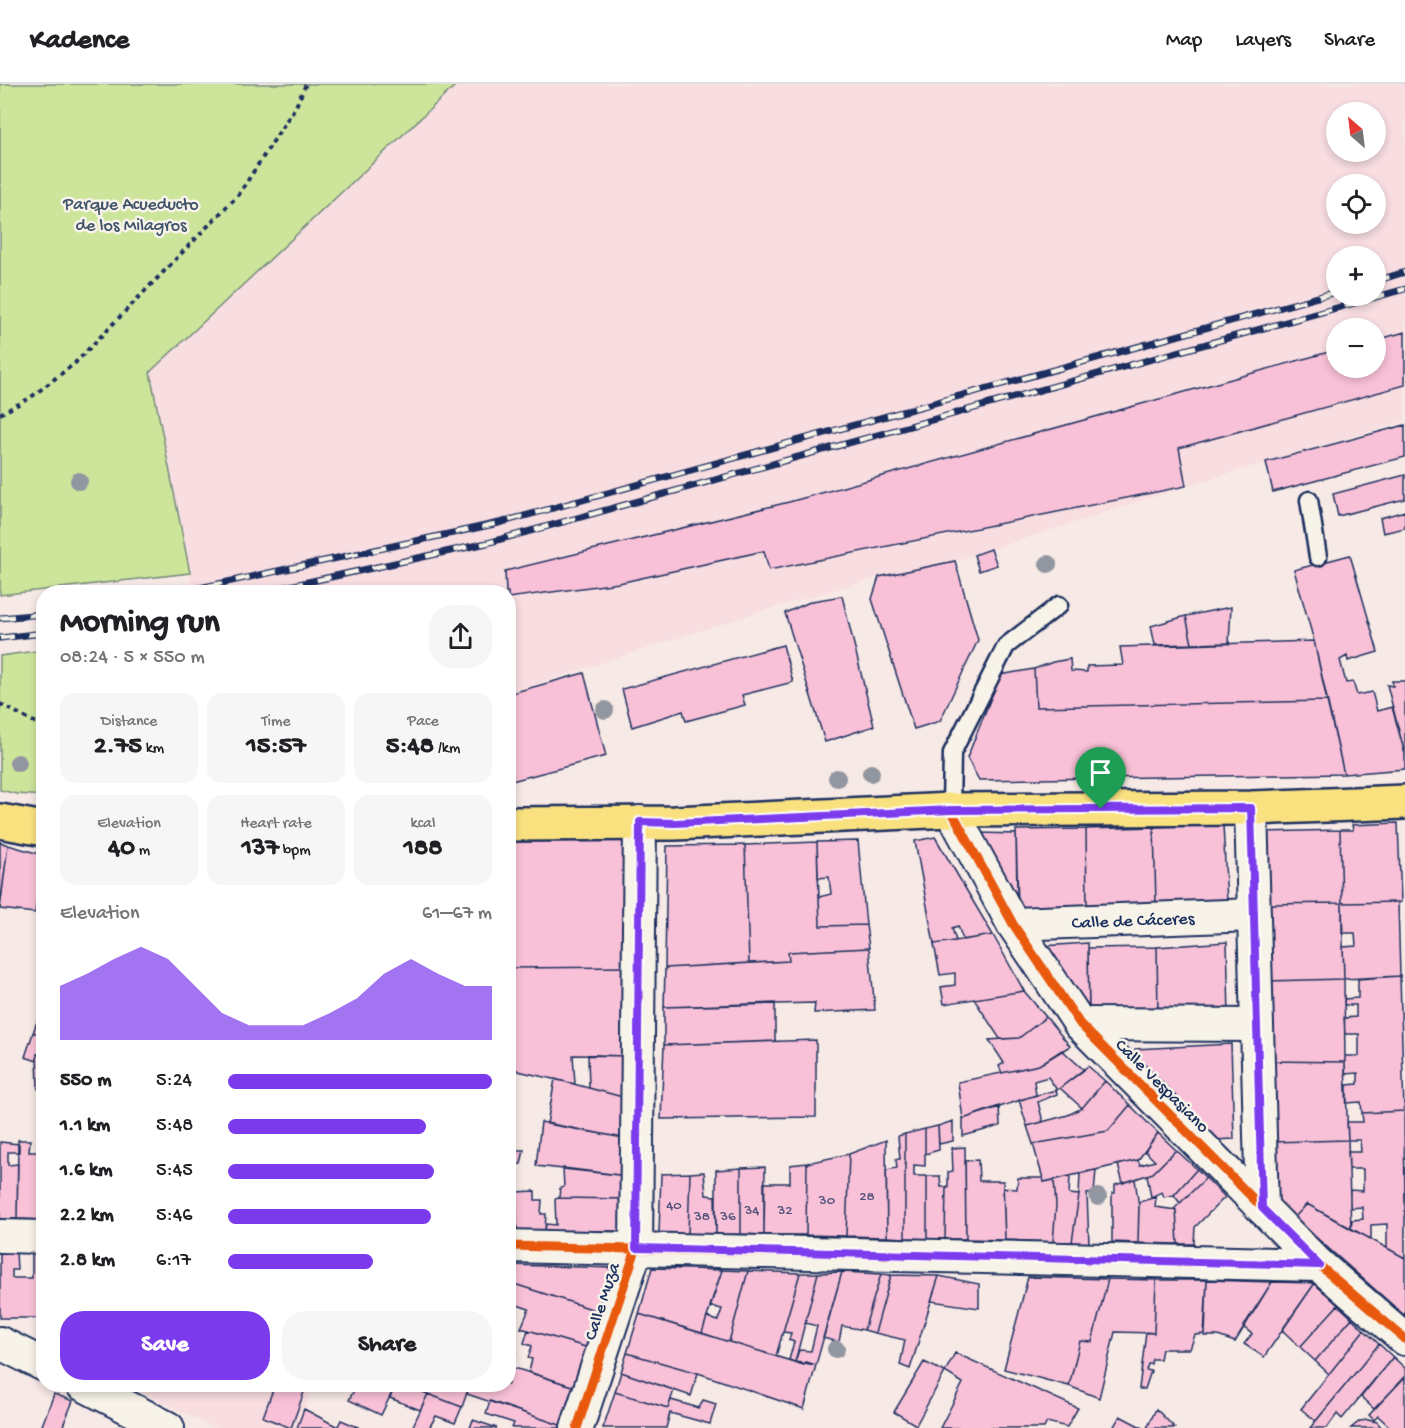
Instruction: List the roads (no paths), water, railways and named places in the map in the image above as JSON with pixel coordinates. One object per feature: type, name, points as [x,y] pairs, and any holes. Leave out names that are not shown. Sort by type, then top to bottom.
[{"type":"main road","points":[[516,824],[687,822],[951,810],[1251,808],[1405,802]]},
{"type":"main road","points":[[0,821],[36,828]]},
{"type":"street","points":[[1251,808],[1262,1208]]},
{"type":"street","name":"Calle Vespasiano","points":[[951,810],[1013,924],[1080,1024],[1319,1265],[1405,1339]]},
{"type":"street","name":"Calle Muza","points":[[577,1428],[636,1248],[640,822]]},
{"type":"street","name":"Calle de Cáceres","points":[[1013,924],[1254,915]]},
{"type":"street","points":[[1080,1024],[1257,1025]]},
{"type":"street","points":[[0,1236],[36,1237]]},
{"type":"street","points":[[516,1246],[1319,1265]]},
{"type":"street","points":[[0,1343],[36,1361]]},
{"type":"street","points":[[98,1392],[168,1428]]},
{"type":"lane","points":[[1308,500],[1318,557]]},
{"type":"lane","points":[[951,810],[952,753],[1006,646],[1059,605]]},
{"type":"railway","points":[[1386,278],[1405,272]]},
{"type":"railway","points":[[294,585],[487,543],[1405,289]]},
{"type":"railway","points":[[213,585],[499,523],[1326,295]]},
{"type":"railway","points":[[0,618],[36,615]]},
{"type":"railway","points":[[0,638],[36,634]]},
{"type":"park label","name":"Parque Acueducto de los Milagros","points":[[131,213]]}]
